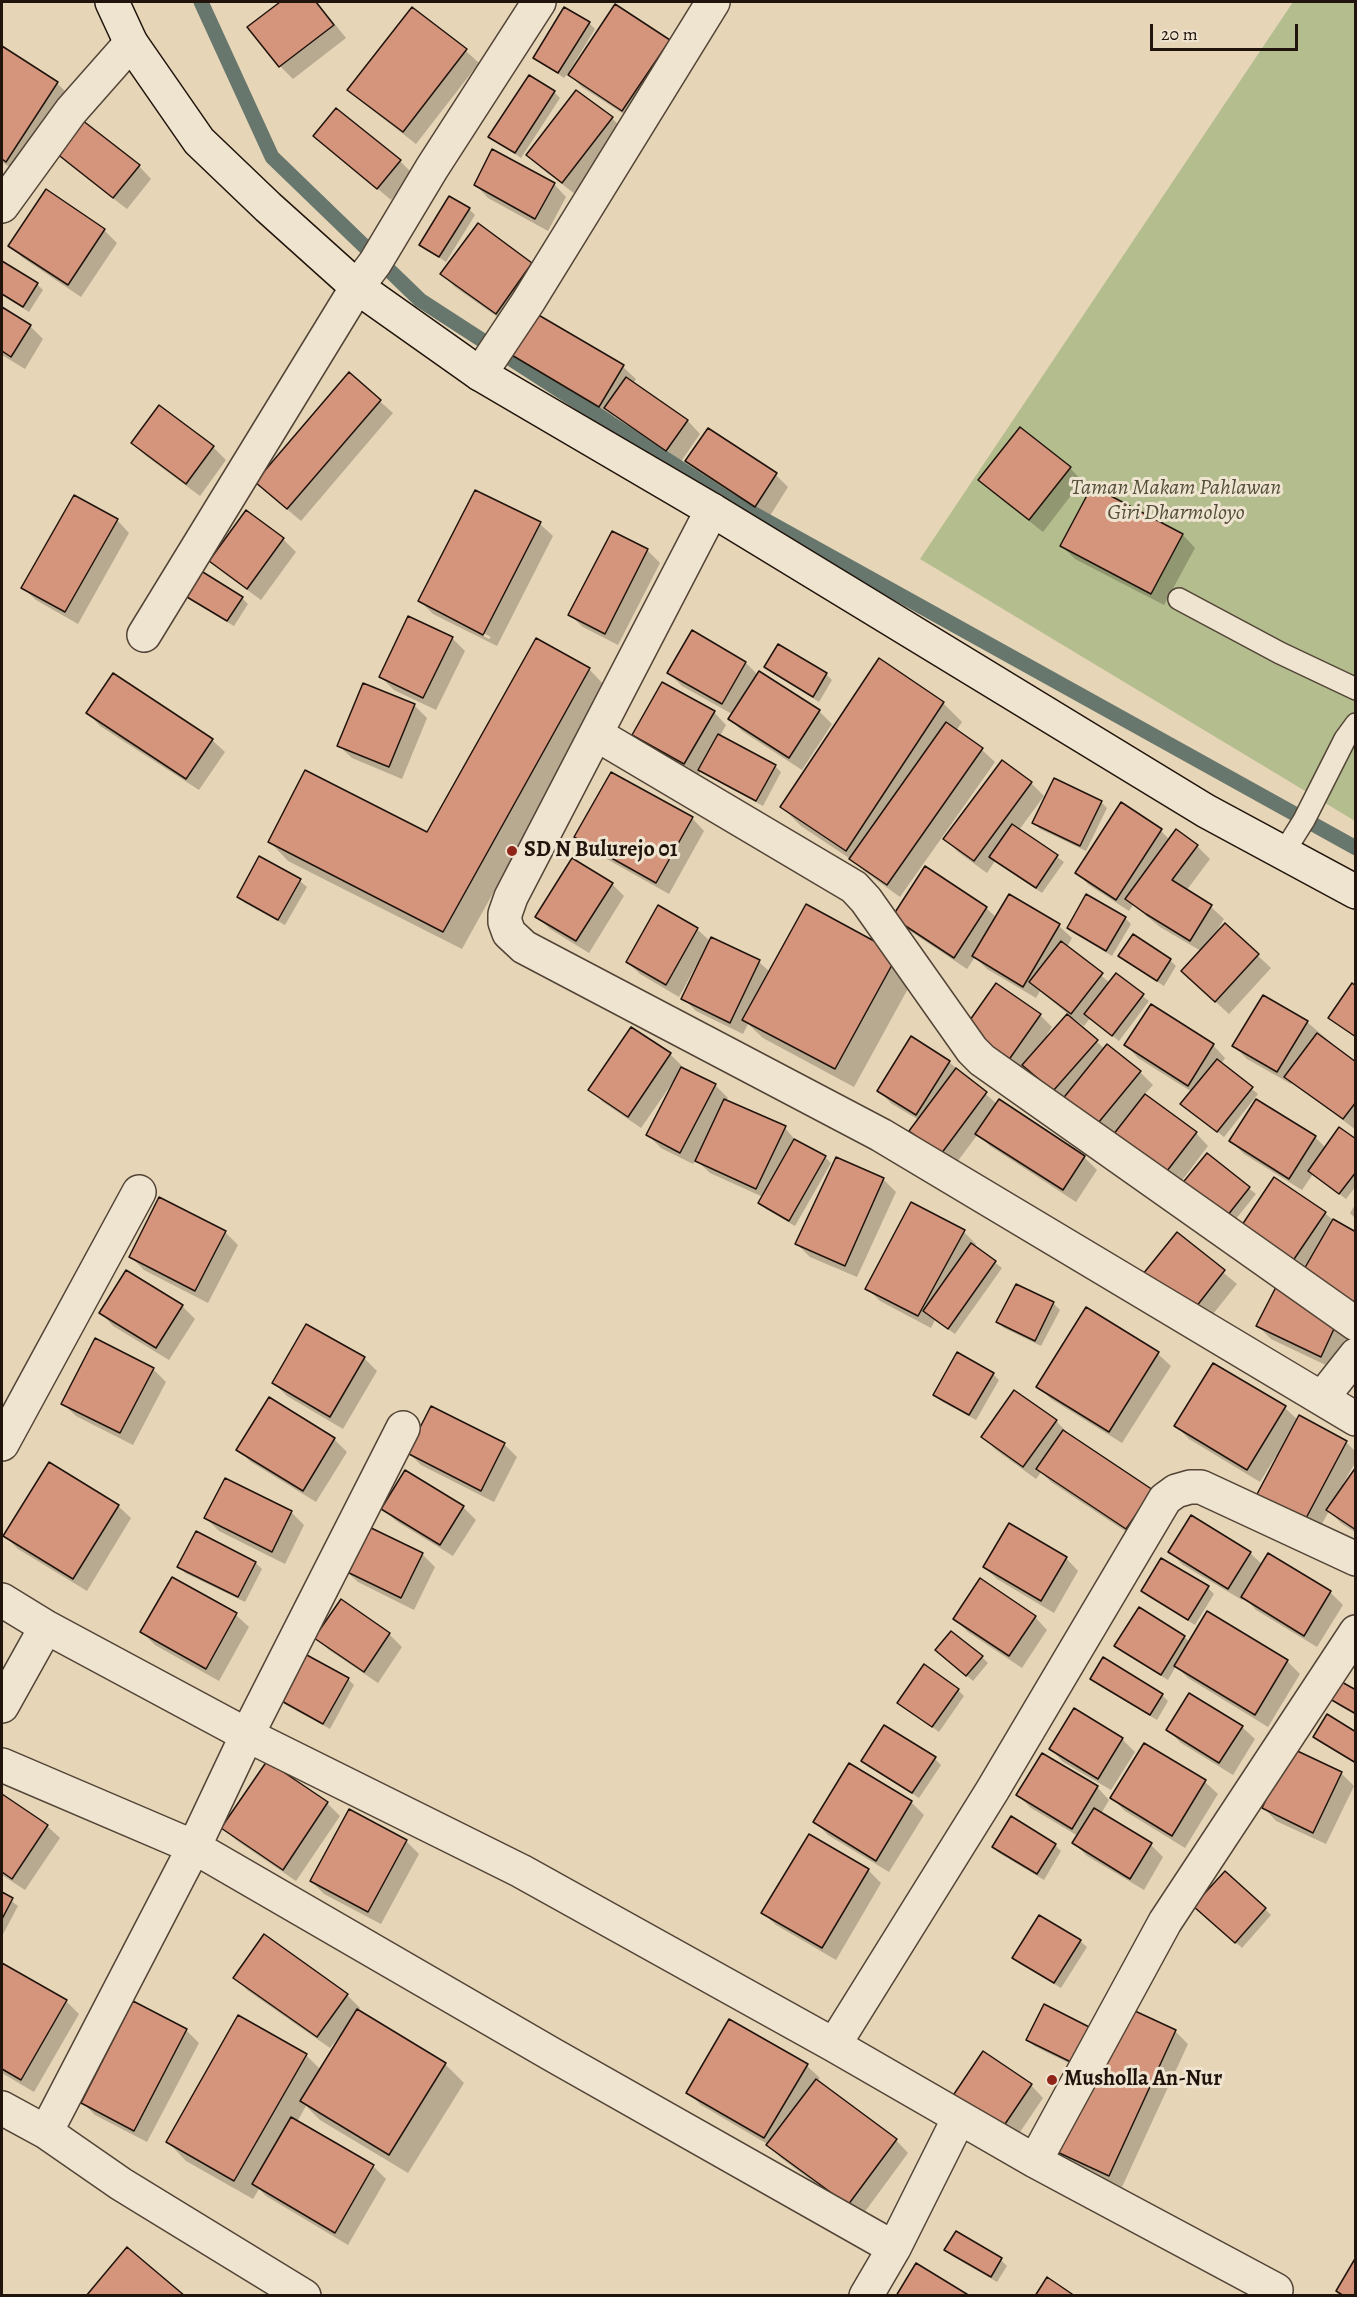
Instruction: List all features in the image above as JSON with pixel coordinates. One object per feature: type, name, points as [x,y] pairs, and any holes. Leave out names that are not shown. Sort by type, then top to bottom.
[{"type":"street","points":[[112,2],[131,43],[199,141],[268,207],[488,363],[712,510],[1206,811],[1356,892]]},
{"type":"street","points":[[144,635],[366,275],[539,2]]},
{"type":"street","points":[[488,363],[713,2]]},
{"type":"street","points":[[2,206],[71,111],[131,43]]},
{"type":"street","points":[[712,510],[511,897],[505,914],[509,933],[524,947],[881,1136],[1356,1419]]},
{"type":"street","points":[[596,734],[854,888],[866,900],[972,1050],[982,1060],[1356,1324]]},
{"type":"street","points":[[2,1444],[139,1192]]},
{"type":"street","points":[[1322,1398],[1356,1356]]},
{"type":"street","points":[[46,2132],[194,1848],[247,1735],[403,1428]]},
{"type":"street","points":[[834,2045],[992,1791],[1165,1499],[1190,1486],[1202,1486],[1356,1559]]},
{"type":"street","points":[[2,1600],[247,1735],[521,1871],[834,2045],[1035,2161],[1276,2290]]},
{"type":"street","points":[[2,1706],[46,1626]]},
{"type":"street","points":[[1035,2161],[1165,1922],[1356,1632]]},
{"type":"street","points":[[2,1765],[194,1848],[894,2248]]},
{"type":"street","points":[[2,2108],[46,2132],[121,2184],[304,2295]]},
{"type":"street","points":[[866,2295],[894,2248],[959,2118]]},
{"type":"lane","points":[[1179,599],[1280,653],[1356,689]]},
{"type":"lane","points":[[1284,852],[1304,820],[1350,732]]},
{"type":"green space","name":"Taman Makam Pahlawan Giri Dharmoloyo","points":[[1293,2],[1355,2],[1355,821],[920,559]]},
{"type":"building","points":[[280,2],[316,2],[334,25],[279,67],[247,27]]},
{"type":"building","points":[[615,4],[670,40],[622,111],[568,75]]},
{"type":"building","points":[[412,7],[467,49],[403,132],[347,90]]},
{"type":"building","points":[[564,7],[590,22],[558,73],[533,58]]},
{"type":"building","points":[[2,46],[58,82],[6,162],[2,159]]},
{"type":"building","points":[[529,75],[555,91],[515,153],[488,137]]},
{"type":"building","points":[[576,90],[613,117],[562,183],[526,155]]},
{"type":"building","points":[[336,108],[401,160],[377,189],[313,136]]},
{"type":"building","points":[[82,120],[140,165],[113,198],[56,153]]},
{"type":"building","points":[[492,149],[555,183],[535,219],[474,185]]},
{"type":"building","points":[[46,189],[105,229],[68,285],[8,246]]},
{"type":"building","points":[[449,196],[470,208],[439,257],[419,245]]},
{"type":"building","points":[[478,223],[532,263],[496,314],[440,274]]},
{"type":"building","points":[[2,261],[38,283],[23,307],[2,294]]},
{"type":"building","points":[[2,307],[31,325],[11,357],[2,351]]},
{"type":"building","points":[[530,310],[624,365],[599,407],[505,351]]},
{"type":"building","points":[[349,372],[381,400],[287,509],[255,482]]},
{"type":"building","points":[[626,377],[688,420],[666,451],[604,408]]},
{"type":"building","points":[[159,405],[214,446],[186,484],[131,443]]},
{"type":"building","points":[[1020,427],[1071,467],[1029,520],[978,480]]},
{"type":"building","points":[[708,428],[777,473],[755,507],[685,461]]},
{"type":"building","points":[[1092,486],[1183,534],[1151,594],[1060,546]]},
{"type":"building","points":[[475,490],[541,522],[483,635],[418,601]]},
{"type":"building","points":[[74,495],[118,519],[65,612],[21,588]]},
{"type":"building","points":[[246,510],[284,538],[247,589],[209,561]]},
{"type":"building","points":[[612,531],[648,549],[605,634],[568,615]]},
{"type":"building","points":[[198,569],[243,597],[227,621],[182,594]]},
{"type":"building","points":[[408,616],[453,637],[423,698],[379,677]]},
{"type":"building","points":[[692,630],[746,662],[722,704],[667,673]]},
{"type":"building","points":[[536,638],[590,668],[443,932],[268,842],[305,770],[427,832]]},
{"type":"building","points":[[778,644],[827,673],[813,697],[764,667]]},
{"type":"building","points":[[879,658],[944,702],[846,851],[780,807]]},
{"type":"building","points":[[759,671],[820,710],[789,758],[728,719]]},
{"type":"building","points":[[113,673],[213,739],[186,779],[86,713]]},
{"type":"building","points":[[662,682],[715,711],[684,764],[632,735]]},
{"type":"building","points":[[363,683],[415,704],[389,767],[337,746]]},
{"type":"building","points":[[946,722],[983,748],[887,885],[849,859]]},
{"type":"building","points":[[718,734],[776,765],[756,801],[698,770]]},
{"type":"building","points":[[1002,760],[1032,782],[974,861],[943,839]]},
{"type":"building","points":[[611,772],[693,817],[656,883],[574,837]]},
{"type":"building","points":[[1054,778],[1102,801],[1080,846],[1032,823]]},
{"type":"building","points":[[1121,802],[1162,829],[1116,900],[1075,873]]},
{"type":"building","points":[[1012,824],[1058,855],[1036,888],[989,857]]},
{"type":"building","points":[[1176,829],[1198,845],[1172,880],[1212,905],[1190,941],[1125,899]]},
{"type":"building","points":[[259,856],[301,879],[278,920],[237,897]]},
{"type":"building","points":[[572,858],[613,883],[576,941],[535,917]]},
{"type":"building","points":[[925,866],[987,907],[954,958],[892,917]]},
{"type":"building","points":[[1009,894],[1060,924],[1023,987],[972,956]]},
{"type":"building","points":[[1086,894],[1126,917],[1106,951],[1067,928]]},
{"type":"building","points":[[806,904],[898,954],[835,1069],[742,1020]]},
{"type":"building","points":[[658,905],[698,928],[666,985],[626,962]]},
{"type":"building","points":[[1225,923],[1259,954],[1215,1002],[1181,971]]},
{"type":"building","points":[[1133,934],[1171,959],[1157,981],[1118,956]]},
{"type":"building","points":[[711,937],[760,960],[730,1023],[681,999]]},
{"type":"building","points":[[1061,941],[1103,973],[1071,1014],[1029,982]]},
{"type":"building","points":[[1116,973],[1144,994],[1112,1036],[1084,1014]]},
{"type":"building","points":[[996,983],[1041,1014],[1008,1061],[963,1030]]},
{"type":"building","points":[[1352,983],[1356,986],[1356,1037],[1328,1018]]},
{"type":"building","points":[[1263,995],[1308,1021],[1277,1072],[1232,1046]]},
{"type":"building","points":[[1151,1004],[1214,1044],[1188,1086],[1124,1045]]},
{"type":"building","points":[[1067,1014],[1098,1040],[1053,1091],[1022,1065]]},
{"type":"building","points":[[631,1027],[671,1053],[628,1117],[588,1090]]},
{"type":"building","points":[[1317,1033],[1356,1062],[1356,1102],[1343,1119],[1284,1077]]},
{"type":"building","points":[[911,1036],[950,1061],[916,1115],[877,1091]]},
{"type":"building","points":[[1107,1044],[1141,1071],[1094,1128],[1061,1101]]},
{"type":"building","points":[[1217,1059],[1253,1087],[1217,1132],[1180,1104]]},
{"type":"building","points":[[681,1067],[716,1084],[680,1153],[646,1135]]},
{"type":"building","points":[[956,1068],[987,1092],[941,1154],[909,1131]]},
{"type":"building","points":[[1145,1094],[1197,1132],[1157,1184],[1106,1144]]},
{"type":"building","points":[[724,1099],[786,1126],[756,1189],[695,1161]]},
{"type":"building","points":[[999,1099],[1085,1156],[1063,1190],[975,1134]]},
{"type":"building","points":[[1256,1099],[1316,1136],[1289,1179],[1229,1141]]},
{"type":"building","points":[[1339,1127],[1356,1139],[1356,1172],[1339,1194],[1308,1171]]},
{"type":"building","points":[[794,1139],[826,1156],[789,1221],[758,1203]]},
{"type":"building","points":[[1207,1153],[1250,1187],[1220,1225],[1176,1191]]},
{"type":"building","points":[[836,1157],[884,1178],[845,1266],[795,1244]]},
{"type":"building","points":[[1274,1177],[1326,1212],[1288,1268],[1236,1234]]},
{"type":"building","points":[[159,1197],[226,1231],[195,1291],[129,1257]]},
{"type":"building","points":[[911,1202],[965,1230],[918,1316],[865,1289]]},
{"type":"building","points":[[1333,1219],[1356,1232],[1356,1310],[1299,1278]]},
{"type":"building","points":[[1177,1232],[1225,1270],[1192,1312],[1143,1274]]},
{"type":"building","points":[[971,1243],[996,1261],[948,1329],[923,1311]]},
{"type":"building","points":[[126,1270],[183,1305],[156,1348],[99,1313]]},
{"type":"building","points":[[1016,1284],[1054,1302],[1035,1341],[996,1322]]},
{"type":"building","points":[[1276,1287],[1339,1318],[1321,1357],[1256,1326]]},
{"type":"building","points":[[1086,1307],[1159,1352],[1109,1432],[1036,1387]]},
{"type":"building","points":[[306,1324],[365,1357],[330,1417],[272,1383]]},
{"type":"building","points":[[95,1338],[154,1368],[120,1433],[61,1404]]},
{"type":"building","points":[[957,1352],[994,1373],[969,1415],[933,1395]]},
{"type":"building","points":[[1213,1363],[1286,1406],[1247,1470],[1174,1426]]},
{"type":"building","points":[[1014,1390],[1057,1420],[1023,1467],[981,1437]]},
{"type":"building","points":[[269,1397],[335,1438],[303,1491],[236,1450]]},
{"type":"building","points":[[431,1406],[505,1443],[481,1491],[407,1453]]},
{"type":"building","points":[[1299,1415],[1347,1441],[1304,1522],[1256,1496]]},
{"type":"building","points":[[1063,1430],[1153,1490],[1126,1529],[1036,1469]]},
{"type":"building","points":[[49,1462],[119,1505],[73,1579],[3,1536]]},
{"type":"building","points":[[1356,1467],[1356,1530],[1326,1510]]},
{"type":"building","points":[[405,1470],[464,1506],[440,1545],[381,1509]]},
{"type":"building","points":[[225,1478],[292,1511],[272,1552],[204,1518]]},
{"type":"building","points":[[1191,1515],[1251,1552],[1228,1589],[1168,1552]]},
{"type":"building","points":[[1009,1523],[1067,1557],[1041,1601],[983,1567]]},
{"type":"building","points":[[365,1525],[423,1553],[401,1598],[343,1570]]},
{"type":"building","points":[[196,1531],[256,1562],[238,1597],[177,1567]]},
{"type":"building","points":[[1268,1553],[1331,1591],[1304,1636],[1241,1597]]},
{"type":"building","points":[[1161,1558],[1209,1586],[1188,1620],[1141,1591]]},
{"type":"building","points":[[172,1577],[237,1613],[206,1669],[140,1632]]},
{"type":"building","points":[[980,1578],[1036,1616],[1009,1656],[953,1619]]},
{"type":"building","points":[[341,1599],[390,1633],[364,1672],[314,1638]]},
{"type":"building","points":[[1139,1607],[1185,1636],[1161,1675],[1114,1646]]},
{"type":"building","points":[[1207,1611],[1288,1660],[1255,1715],[1174,1666]]},
{"type":"building","points":[[951,1631],[983,1656],[966,1676],[935,1650]]},
{"type":"building","points":[[305,1654],[349,1678],[323,1724],[278,1699]]},
{"type":"building","points":[[1103,1657],[1163,1694],[1150,1715],[1090,1679]]},
{"type":"building","points":[[924,1664],[959,1689],[932,1727],[897,1703]]},
{"type":"building","points":[[1340,1681],[1356,1690],[1356,1714],[1330,1699]]},
{"type":"building","points":[[1189,1693],[1243,1726],[1219,1763],[1166,1730]]},
{"type":"building","points":[[1074,1708],[1123,1738],[1098,1779],[1049,1749]]},
{"type":"building","points":[[1327,1714],[1356,1732],[1356,1763],[1313,1737]]},
{"type":"building","points":[[884,1725],[936,1757],[912,1793],[861,1761]]},
{"type":"building","points":[[1144,1743],[1206,1780],[1172,1836],[1110,1798]]},
{"type":"building","points":[[1291,1748],[1342,1772],[1313,1833],[1262,1808]]},
{"type":"building","points":[[1042,1753],[1098,1786],[1072,1829],[1016,1795]]},
{"type":"building","points":[[267,1761],[328,1802],[283,1870],[221,1828]]},
{"type":"building","points":[[849,1763],[912,1801],[876,1861],[813,1822]]},
{"type":"building","points":[[2,1794],[48,1825],[12,1879],[2,1872]]},
{"type":"building","points":[[1094,1808],[1152,1843],[1130,1879],[1072,1843]]},
{"type":"building","points":[[349,1809],[407,1840],[368,1912],[310,1881]]},
{"type":"building","points":[[1011,1816],[1056,1844],[1037,1874],[992,1847]]},
{"type":"building","points":[[809,1834],[869,1869],[822,1948],[761,1913]]},
{"type":"building","points":[[1225,1871],[1266,1908],[1235,1943],[1193,1906]]},
{"type":"building","points":[[2,1892],[13,1898],[2,1919]]},
{"type":"building","points":[[1039,1915],[1081,1940],[1054,1983],[1012,1958]]},
{"type":"building","points":[[264,1934],[348,1994],[317,2037],[233,1978]]},
{"type":"building","points":[[2,1963],[67,2000],[21,2080],[2,2069]]},
{"type":"building","points":[[133,2001],[187,2029],[134,2131],[81,2103]]},
{"type":"building","points":[[1044,2004],[1097,2031],[1079,2066],[1026,2040]]},
{"type":"building","points":[[1122,2005],[1176,2030],[1109,2176],[1055,2151]]},
{"type":"building","points":[[357,2009],[446,2063],[389,2155],[300,2101]]},
{"type":"building","points":[[238,2015],[307,2054],[234,2181],[166,2142]]},
{"type":"building","points":[[729,2019],[808,2064],[764,2138],[686,2093]]},
{"type":"building","points":[[983,2051],[1032,2084],[1001,2130],[952,2097]]},
{"type":"building","points":[[816,2079],[897,2139],[848,2205],[766,2145]]},
{"type":"building","points":[[291,2117],[374,2165],[335,2233],[252,2184]]},
{"type":"building","points":[[956,2231],[1002,2258],[991,2277],[944,2250]]},
{"type":"building","points":[[127,2247],[185,2296],[86,2296]]},
{"type":"building","points":[[1356,2257],[1356,2296],[1344,2296],[1336,2291]]},
{"type":"building","points":[[916,2263],[970,2296],[896,2296]]},
{"type":"building","points":[[1047,2277],[1075,2296],[1035,2296]]},
{"type":"waterway","points":[[201,2],[272,157],[420,300],[729,500],[1356,848]]},
{"type":"place","name":"SD N Bulurejo 01","points":[[512,851]]},
{"type":"place","name":"Musholla An-Nur","points":[[1052,2080]]}]
